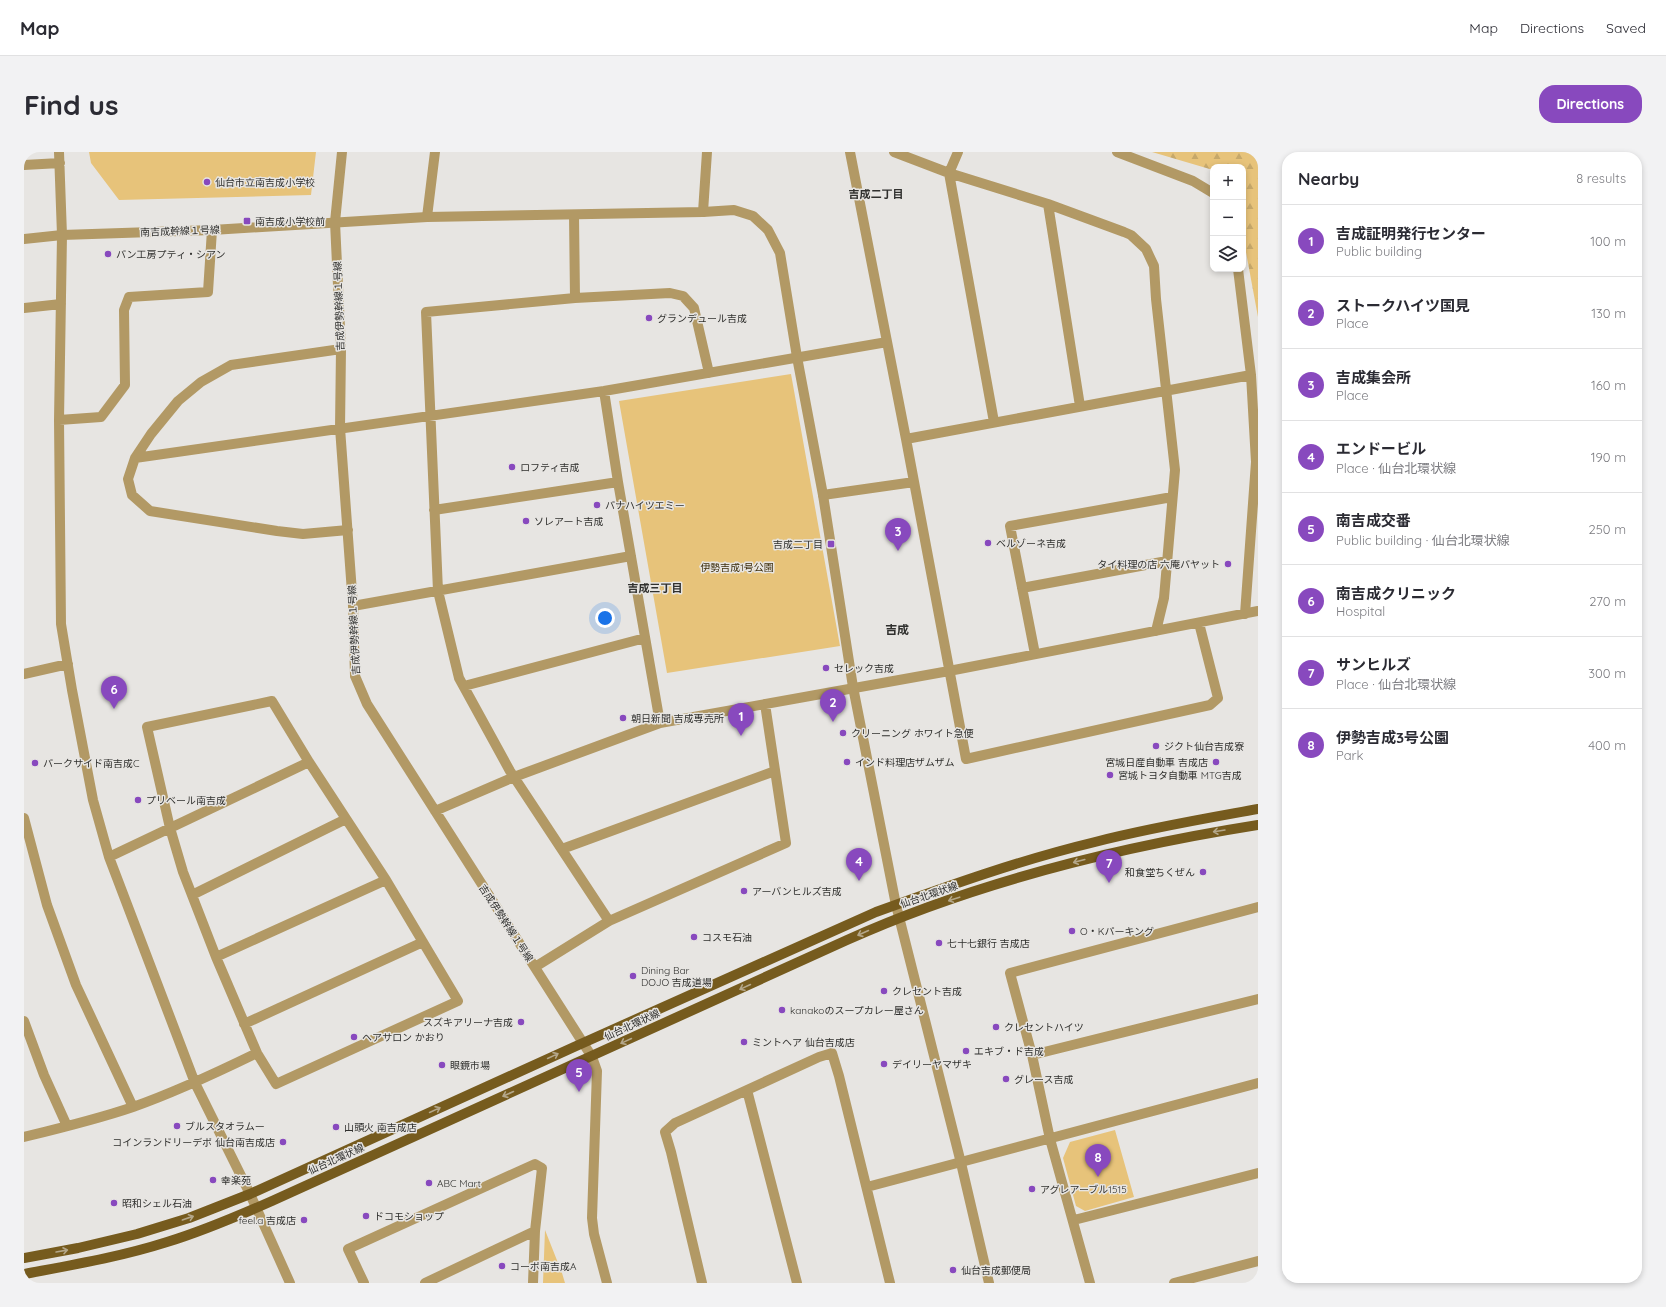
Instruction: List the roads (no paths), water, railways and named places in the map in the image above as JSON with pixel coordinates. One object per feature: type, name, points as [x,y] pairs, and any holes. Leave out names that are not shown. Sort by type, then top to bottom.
[{"type":"main road","name":"仙台北環状線","points":[[24,1258],[78,1248],[138,1234],[189,1218],[250,1194],[869,915],[896,905],[1012,864],[1095,842],[1177,823],[1258,809]]},
{"type":"main road","name":"仙台北環状線","points":[[24,1274],[95,1261],[167,1242],[212,1226],[592,1057],[859,934],[899,918],[1029,875],[1118,851],[1196,834],[1258,825]]},
{"type":"street","points":[[59,152],[62,235],[59,420],[61,624],[93,800],[108,856],[195,1083],[257,1207],[290,1283]]},
{"type":"street","name":"吉成伊勢幹線１号線","points":[[342,152],[335,222],[341,349],[340,428],[353,606],[355,676],[367,704],[592,1057],[597,1071],[592,1218],[594,1234],[607,1283]]},
{"type":"street","points":[[427,217],[435,152]]},
{"type":"street","points":[[703,212],[707,152]]},
{"type":"street","points":[[850,152],[966,759],[1210,706],[1218,698],[1199,623]]},
{"type":"street","points":[[894,152],[949,173],[1048,204],[1131,235],[1146,249],[1154,266],[1156,299],[1175,470],[1164,598],[1156,631]]},
{"type":"street","points":[[958,152],[949,173],[994,422]]},
{"type":"street","points":[[1117,152],[1193,181],[1210,191]]},
{"type":"street","points":[[24,165],[60,163]]},
{"type":"street","points":[[1048,204],[1080,406]]},
{"type":"street","name":"南吉成幹線１号線","points":[[24,239],[62,235],[212,230],[427,217],[574,215],[734,210],[753,216],[768,230],[780,253],[797,357],[823,495],[853,687],[896,905],[961,1163],[989,1283]]},
{"type":"street","points":[[574,215],[575,298]]},
{"type":"street","points":[[59,420],[101,417],[125,386],[124,310],[129,297],[208,292],[212,230]]},
{"type":"street","points":[[1238,272],[1251,375],[1256,462],[1245,614]]},
{"type":"street","points":[[610,921],[514,777],[459,678],[438,591],[426,312],[575,298],[670,292],[683,296],[694,308],[709,373]]},
{"type":"street","points":[[24,308],[60,304]]},
{"type":"street","points":[[135,458],[604,391],[887,342]]},
{"type":"street","points":[[341,349],[231,365],[201,382],[178,401],[151,434],[135,458],[128,479],[132,495],[150,511],[297,533],[348,530]]},
{"type":"street","points":[[906,439],[1251,375]]},
{"type":"street","points":[[604,391],[618,482],[660,723]]},
{"type":"street","points":[[434,510],[618,482]]},
{"type":"street","points":[[823,495],[914,482]]},
{"type":"street","points":[[1035,654],[1010,526],[1172,497]]},
{"type":"street","points":[[353,606],[631,556]]},
{"type":"street","points":[[1022,588],[1167,561]]},
{"type":"street","points":[[435,811],[514,777],[660,723],[853,687],[950,671],[1258,611]]},
{"type":"street","points":[[464,686],[645,638]]},
{"type":"street","points":[[24,674],[68,664]]},
{"type":"street","points":[[272,701],[309,762],[386,880],[458,1001],[276,1084],[257,1053],[244,1024],[183,872],[170,828],[147,727],[272,701]]},
{"type":"street","points":[[535,968],[610,921],[786,843],[765,704]]},
{"type":"street","points":[[108,856],[309,762]]},
{"type":"street","points":[[562,850],[775,771]]},
{"type":"street","points":[[24,818],[47,905],[76,985],[133,1107]]},
{"type":"street","points":[[192,895],[346,819]]},
{"type":"street","points":[[216,957],[386,880]]},
{"type":"street","points":[[1090,1283],[1074,1220],[1050,1139],[1032,1056],[1010,973],[1258,907]]},
{"type":"street","points":[[244,1024],[423,942]]},
{"type":"street","points":[[1032,1056],[1258,999]]},
{"type":"street","points":[[24,1021],[44,1075],[67,1126]]},
{"type":"street","points":[[24,1137],[133,1107],[195,1083],[257,1053]]},
{"type":"street","points":[[702,1283],[665,1132],[675,1123],[819,1057],[832,1053],[890,1283]]},
{"type":"street","points":[[867,1187],[1258,1083]]},
{"type":"street","points":[[747,1090],[797,1283]]},
{"type":"street","points":[[360,1282],[348,1249],[535,1164],[542,1168],[535,1231],[533,1283]]},
{"type":"street","points":[[1074,1220],[1258,1173]]},
{"type":"street","points":[[425,1283],[535,1231]]},
{"type":"street","points":[[1174,1283],[1258,1261]]},
{"type":"place","name":"仙台市立南吉成小学校","points":[[207,182]]},
{"type":"place","name":"南吉成小学校前","points":[[247,221]]},
{"type":"place","name":"パン工房プティ・シアン","points":[[108,254]]},
{"type":"place","name":"グランデュール吉成","points":[[649,318]]},
{"type":"place","name":"ロフティ吉成","points":[[512,467]]},
{"type":"place","name":"パナハイツエミー","points":[[597,505]]},
{"type":"place","name":"ソレアート吉成","points":[[526,521]]},
{"type":"place","name":"ベルゾーネ吉成","points":[[988,543]]},
{"type":"place","name":"吉成二丁目","points":[[831,544]]},
{"type":"place","name":"吉成集会所","points":[[898,551]]},
{"type":"place","name":"タイ料理の店 六庵パヤット","points":[[1228,564]]},
{"type":"place","name":"セレック吉成","points":[[826,668]]},
{"type":"place","name":"南吉成クリニック","points":[[114,709]]},
{"type":"place","name":"朝日新聞 吉成専売所","points":[[623,718]]},
{"type":"place","name":"ストークハイツ国見","points":[[833,722]]},
{"type":"place","name":"クリーニング ホワイト急便","points":[[843,733]]},
{"type":"place","name":"吉成証明発行センター","points":[[741,736]]},
{"type":"place","name":"ジクト仙台吉成寮","points":[[1156,746]]},
{"type":"place","name":"インド料理店ザムザム","points":[[847,762]]},
{"type":"place","name":"宮城日産自動車 吉成店","points":[[1216,762]]},
{"type":"place","name":"パークサイド南吉成C","points":[[35,763]]},
{"type":"place","name":"宮城トヨタ自動車 MTG吉成","points":[[1110,775]]},
{"type":"place","name":"プリベール南吉成","points":[[138,800]]},
{"type":"place","name":"和食堂ちくぜん","points":[[1203,872]]},
{"type":"place","name":"エンドービル","points":[[859,881]]},
{"type":"place","name":"サンヒルズ","points":[[1109,883]]},
{"type":"place","name":"アーバンヒルズ吉成","points":[[744,891]]},
{"type":"place","name":"O・Kパーキング","points":[[1072,931]]},
{"type":"place","name":"コスモ石油","points":[[694,937]]},
{"type":"place","name":"七十七銀行 吉成店","points":[[939,943]]},
{"type":"place","name":"Dining Bar DOJO 吉成道場","points":[[633,976]]},
{"type":"place","name":"クレセント吉成","points":[[884,991]]},
{"type":"place","name":"kanakoのスープカレー屋さん","points":[[782,1010]]},
{"type":"place","name":"スズキアリーナ吉成","points":[[521,1022]]},
{"type":"place","name":"クレセントハイツ","points":[[996,1027]]},
{"type":"place","name":"ヘアサロン かおり","points":[[354,1037]]},
{"type":"place","name":"ミントヘア 仙台吉成店","points":[[744,1042]]},
{"type":"place","name":"エキブ・ド吉成","points":[[966,1051]]},
{"type":"place","name":"デイリーヤマザキ","points":[[884,1064]]},
{"type":"place","name":"眼鏡市場","points":[[442,1065]]},
{"type":"place","name":"グレース吉成","points":[[1006,1079]]},
{"type":"place","name":"南吉成交番","points":[[579,1092]]},
{"type":"place","name":"ブルスタオラムー","points":[[177,1126]]},
{"type":"place","name":"山頭火 南吉成店","points":[[336,1127]]},
{"type":"place","name":"コインランドリーデポ 仙台南吉成店","points":[[283,1142]]},
{"type":"place","name":"伊勢吉成3号公園","points":[[1098,1177]]},
{"type":"place","name":"幸楽苑","points":[[213,1180]]},
{"type":"place","name":"ABC Mart","points":[[429,1183]]},
{"type":"place","name":"アグレアーブル1515","points":[[1032,1189]]},
{"type":"place","name":"昭和シェル石油","points":[[114,1203]]},
{"type":"place","name":"ドコモショップ","points":[[366,1216]]},
{"type":"place","name":"feel.a 吉成店","points":[[304,1220]]},
{"type":"place","name":"コーポ南吉成A","points":[[502,1266]]},
{"type":"place","name":"仙台吉成郵便局","points":[[953,1270]]},
{"type":"district","name":"吉成二丁目","points":[[876,194]]},
{"type":"district","name":"吉成三丁目","points":[[655,588]]},
{"type":"district","name":"吉成","points":[[897,629]]},
{"type":"park label","name":"伊勢吉成1号公園","points":[[737,567]]}]
